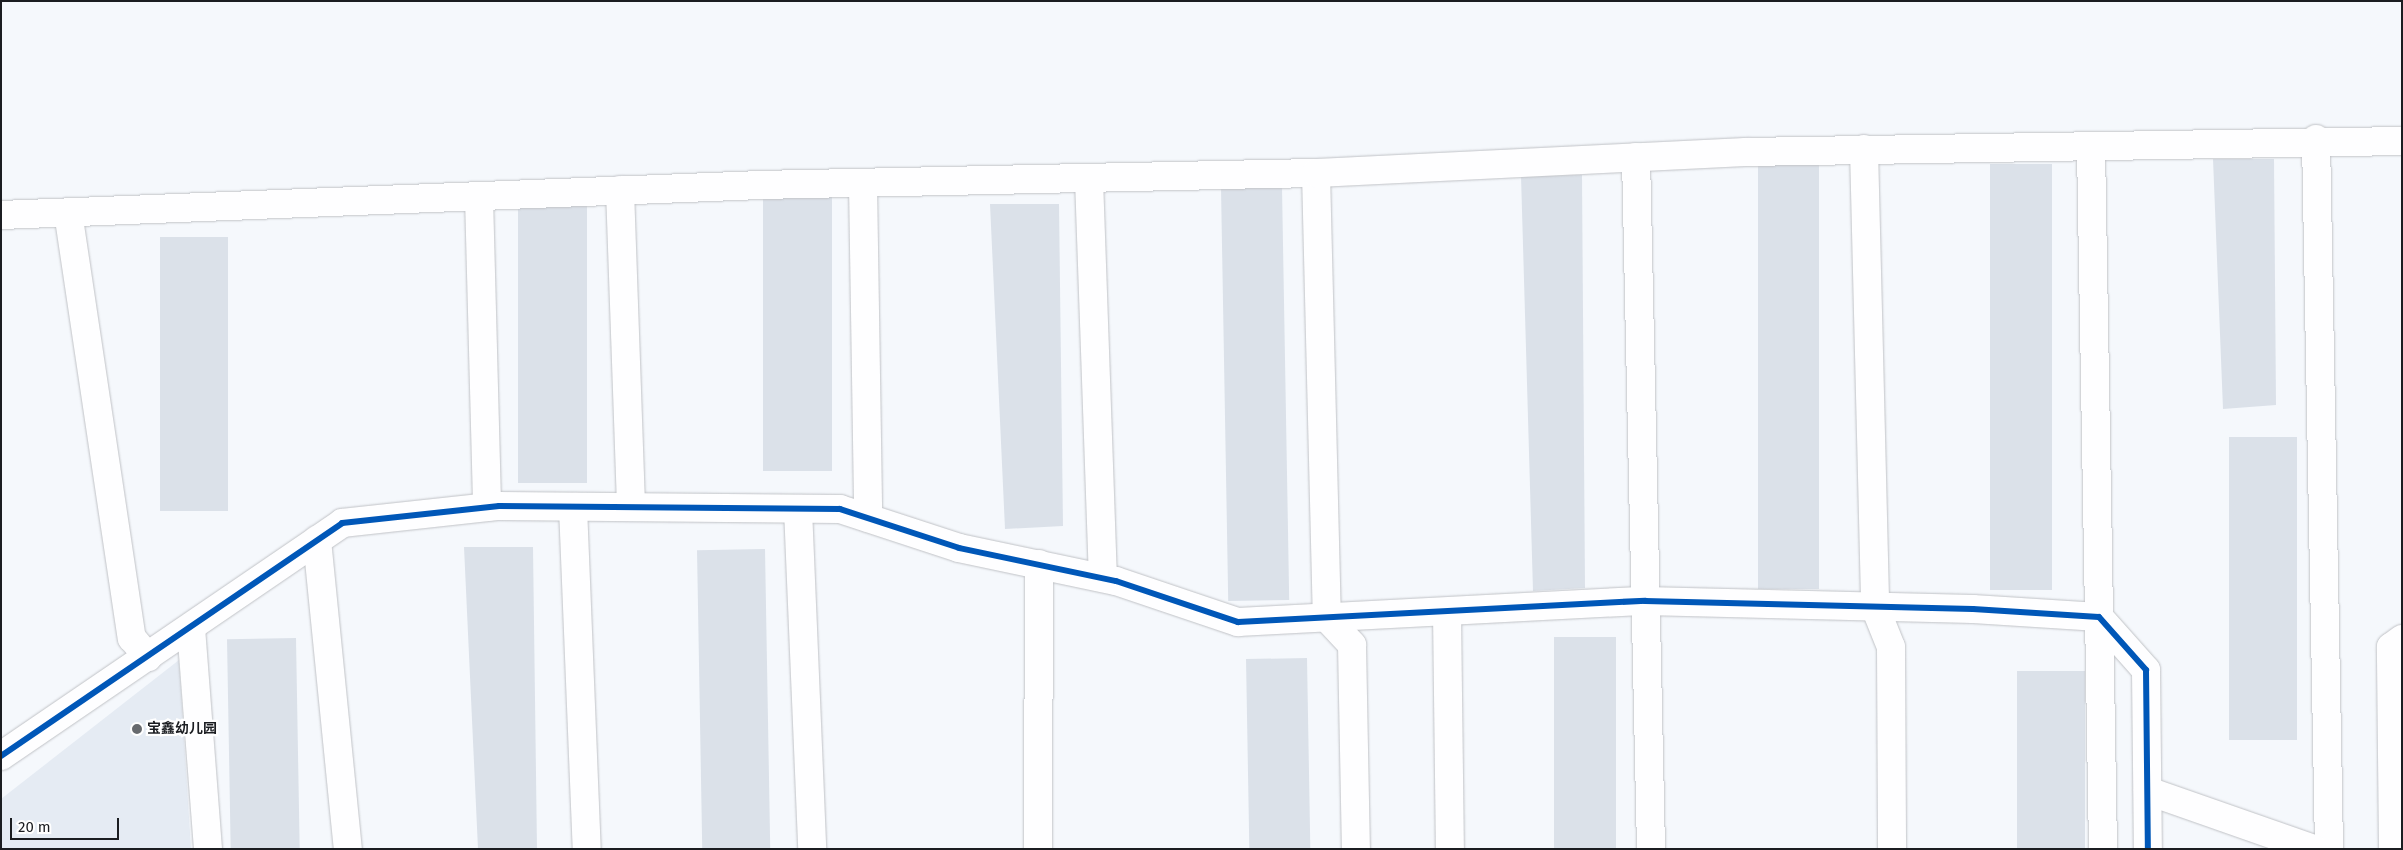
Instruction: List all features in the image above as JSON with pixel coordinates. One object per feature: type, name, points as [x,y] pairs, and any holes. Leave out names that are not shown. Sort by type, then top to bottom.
[{"type":"street","points":[[2316,139],[2329,849]]},
{"type":"street","points":[[1,215],[620,190],[1316,173],[1636,157],[1864,149],[2091,147],[2316,139],[2402,141]]},
{"type":"street","points":[[2091,147],[2103,849]]},
{"type":"street","points":[[1864,149],[1875,607],[1891,646],[1892,849]]},
{"type":"street","points":[[1636,157],[1651,849]]},
{"type":"street","points":[[1316,173],[1328,618],[1352,645],[1356,849]]},
{"type":"street","points":[[1089,179],[1103,578]]},
{"type":"street","points":[[863,184],[868,518]]},
{"type":"street","points":[[620,190],[631,508]]},
{"type":"street","points":[[479,197],[487,508]]},
{"type":"street","points":[[68,212],[132,638],[148,657]]},
{"type":"street","points":[[573,507],[588,849]]},
{"type":"street","points":[[1,756],[191,628],[342,523],[487,508],[840,509],[959,548],[1103,578],[1238,622],[1645,601],[1875,607],[2099,617],[2146,670],[2148,849]]},
{"type":"street","points":[[798,509],[812,849]]},
{"type":"street","points":[[317,540],[348,849]]},
{"type":"street","points":[[1038,849],[1039,564]]},
{"type":"street","points":[[1447,612],[1450,849]]},
{"type":"street","points":[[191,628],[208,849]]},
{"type":"street","points":[[2393,849],[2392,646],[2402,639]]},
{"type":"street","points":[[2148,791],[2314,849]]},
{"type":"shaded area","name":"宝鑫幼儿园","points":[[179,660],[191,849],[1,849],[1,799]]},
{"type":"building","points":[[1758,159],[1819,159],[1819,589],[1758,589]]},
{"type":"building","points":[[2213,159],[2274,159],[2276,405],[2223,409]]},
{"type":"building","points":[[1990,164],[2052,164],[2052,590],[1990,590]]},
{"type":"building","points":[[1582,175],[1585,588],[1533,591],[1521,176]]},
{"type":"building","points":[[1282,187],[1289,600],[1228,601],[1221,188]]},
{"type":"building","points":[[763,191],[832,191],[832,471],[763,471]]},
{"type":"building","points":[[518,203],[587,203],[587,483],[518,483]]},
{"type":"building","points":[[990,204],[1059,204],[1063,526],[1005,529]]},
{"type":"building","points":[[160,237],[228,237],[228,511],[160,511]]},
{"type":"building","points":[[2229,437],[2297,437],[2297,740],[2229,740]]},
{"type":"building","points":[[464,547],[533,547],[537,849],[478,849]]},
{"type":"building","points":[[765,549],[770,849],[702,849],[697,550]]},
{"type":"building","points":[[1554,637],[1616,637],[1616,849],[1554,849]]},
{"type":"building","points":[[296,638],[300,849],[231,849],[227,639]]},
{"type":"building","points":[[1307,658],[1310,849],[1249,849],[1246,659]]},
{"type":"building","points":[[2017,671],[2085,671],[2085,849],[2017,849]]},
{"type":"cycle path","points":[[1,756],[342,523],[499,506],[840,509],[959,548],[1116,581],[1238,622],[1645,601],[1973,609],[2099,617],[2146,670],[2148,849]]},
{"type":"place","name":"宝鑫幼儿园","points":[[137,729]]}]
